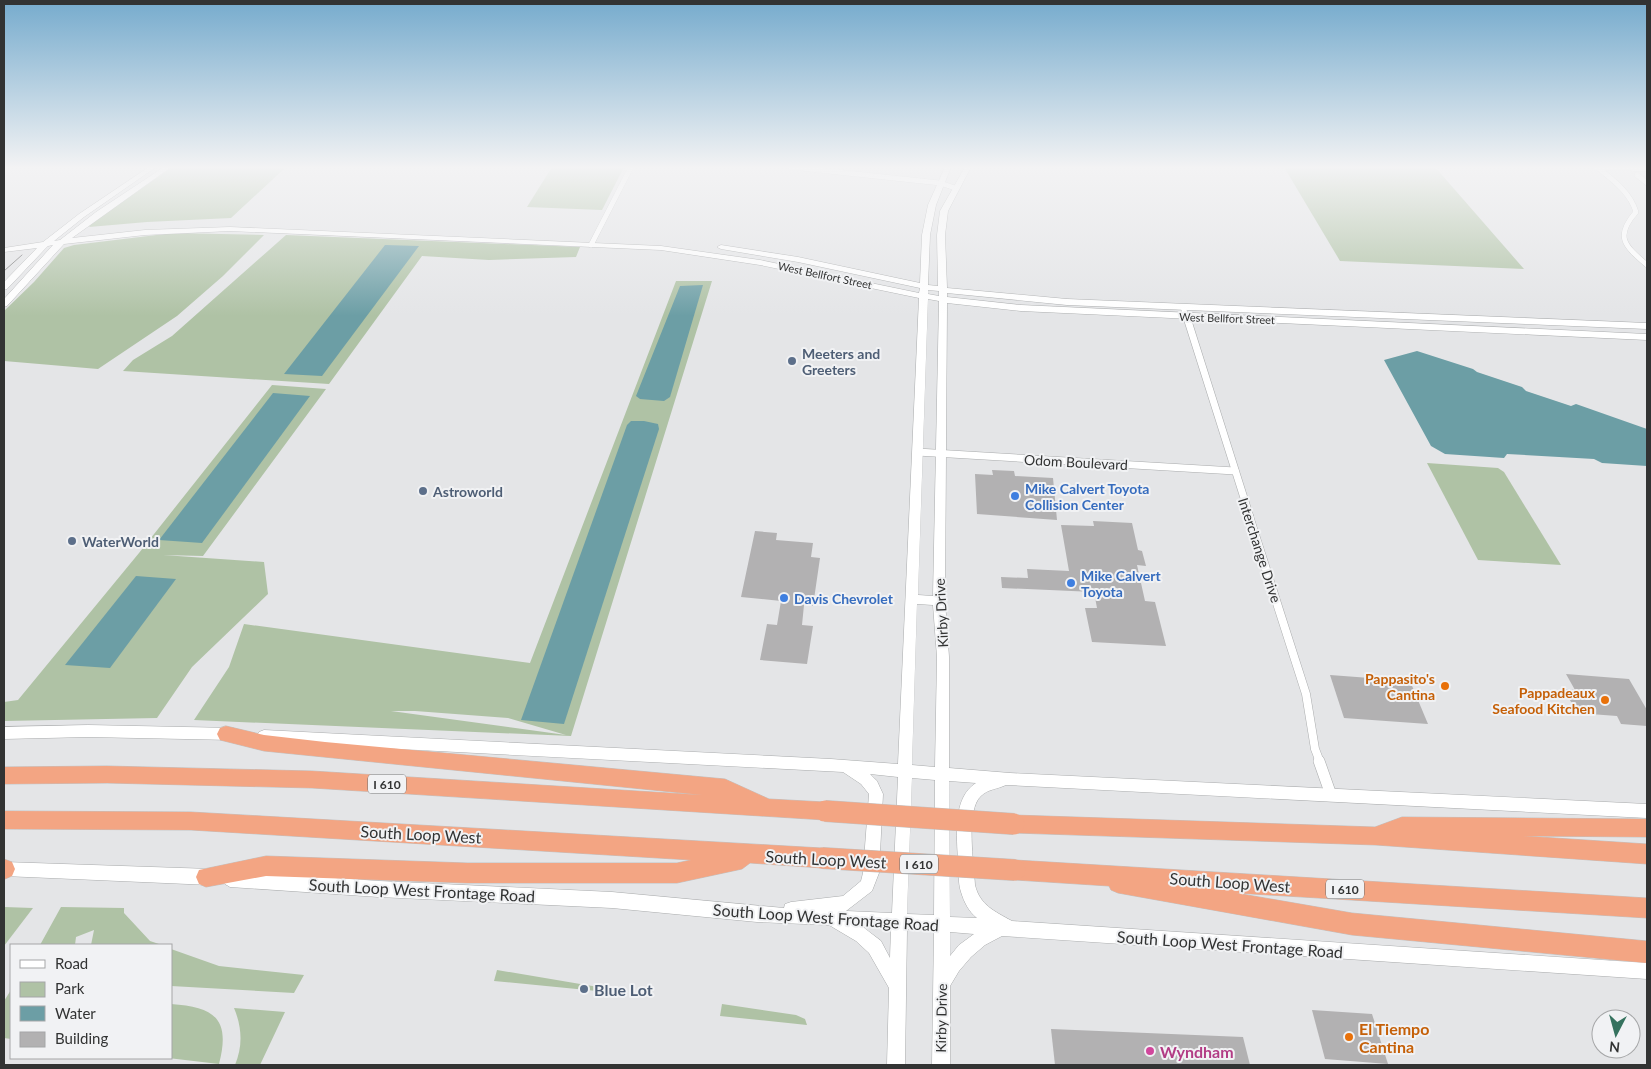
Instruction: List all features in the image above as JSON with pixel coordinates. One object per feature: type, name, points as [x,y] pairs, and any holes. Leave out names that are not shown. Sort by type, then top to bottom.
[{"type":"highway","points":[[226,734],[264,743],[308,748],[725,788],[770,808]]},
{"type":"highway","name":"I 610","points":[[4,776],[73,774],[278,778],[1014,824],[1376,836],[1647,854]]},
{"type":"highway","name":"South Loop West","points":[[4,820],[191,821],[1042,870],[1647,908]]},
{"type":"highway","points":[[1376,836],[1402,826],[1647,828]]},
{"type":"highway","points":[[206,877],[266,866],[468,873],[677,873],[760,855]]},
{"type":"highway","points":[[1042,870],[1352,924],[1647,952]]},
{"type":"main road","points":[[4,287],[48,241],[80,217]]},
{"type":"main road","points":[[4,304],[66,238],[96,217]]},
{"type":"main road","name":"Kirby Drive","points":[[896,1065],[899,921],[911,599],[927,227],[930,217]]},
{"type":"main road","name":"Kirby Drive","points":[[940,1065],[943,657],[939,601],[941,235],[943,217]]},
{"type":"main road","name":"West Bellfort Street","points":[[4,250],[66,238],[154,230],[230,229],[697,244],[779,256],[896,280],[924,291]]},
{"type":"main road","name":"West Bellfort Street","points":[[4,245],[48,241]]},
{"type":"main road","name":"West Bellfort Street","points":[[593,242],[692,251],[1021,308],[1183,307],[1647,326]]},
{"type":"main road","points":[[773,264],[779,256]]},
{"type":"main road","points":[[896,280],[916,279],[922,276],[925,271]]},
{"type":"main road","name":"West Bellfort Street","points":[[1066,307],[1186,317],[1647,337]]},
{"type":"main road","points":[[1309,312],[1314,322]]},
{"type":"main road","points":[[1416,317],[1422,327]]},
{"type":"main road","points":[[1527,321],[1534,332]]},
{"type":"main road","points":[[911,599],[939,601]]},
{"type":"main road","points":[[4,733],[88,731],[226,734],[832,765],[1010,779],[1647,810]]},
{"type":"main road","points":[[757,914],[846,903],[867,886],[871,873],[876,794],[872,784],[858,772],[832,765]]},
{"type":"main road","points":[[1006,929],[983,914],[970,898],[967,886],[966,826],[967,805],[974,792],[986,785],[1010,779]]},
{"type":"main road","name":"South Loop West Frontage Road","points":[[4,869],[206,877],[379,889],[612,900],[757,914],[899,921],[1647,971]]},
{"type":"main road","points":[[829,917],[862,934],[874,947],[897,986]]},
{"type":"main road","points":[[941,985],[953,964],[965,949],[980,938],[1006,929]]},
{"type":"street","points":[[593,242],[606,217]]},
{"type":"street","points":[[1632,217],[1624,227],[1622,235],[1626,244],[1647,266]]},
{"type":"street","name":"Interchange Drive","points":[[1183,307],[1306,694],[1315,748],[1330,795]]},
{"type":"street","name":"Odom Boulevard","points":[[917,452],[1235,471]]},
{"type":"green space","points":[[101,217],[232,217],[89,227]]},
{"type":"green space","points":[[1314,217],[1479,217],[1524,269],[1340,261]]},
{"type":"green space","points":[[173,233],[264,235],[223,276],[177,316],[98,369],[4,361],[4,311],[34,282],[64,248],[74,245]]},
{"type":"green space","points":[[286,235],[580,247],[576,257],[489,260],[422,256],[329,384],[123,371],[133,360],[172,336]]},
{"type":"green space","points":[[676,281],[712,281],[571,736],[194,720],[229,667],[244,624],[530,663]],"holes":[[[391,711],[508,718],[566,735]]]},
{"type":"green space","points":[[272,385],[326,389],[203,556],[163,555],[264,562],[268,594],[192,667],[157,718],[4,721],[4,702],[18,700],[139,553]]},
{"type":"green space","points":[[1427,463],[1498,468],[1504,472],[1561,565],[1478,560]]},
{"type":"green space","points":[[4,907],[33,908],[4,946]]},
{"type":"green space","points":[[61,907],[124,908],[124,913],[150,941],[159,944],[91,944],[94,930],[76,937],[75,944],[41,944]]},
{"type":"green space","points":[[172,949],[219,966],[304,975],[294,993],[172,986]]},
{"type":"green space","points":[[497,970],[598,987],[599,989],[597,991],[494,981]]},
{"type":"green space","points":[[10,992],[10,1039],[4,1038],[4,1001]]},
{"type":"green space","points":[[172,1004],[198,1008],[216,1018],[223,1036],[219,1064],[172,1058]]},
{"type":"green space","points":[[722,1004],[796,1015],[805,1019],[807,1025],[720,1016]]},
{"type":"green space","points":[[234,1008],[285,1012],[260,1065],[235,1065],[238,1058],[240,1036],[239,1022]]},
{"type":"water","points":[[385,245],[419,246],[322,376],[284,374]]},
{"type":"water","points":[[703,285],[670,397],[664,401],[640,399],[636,396],[680,286]]},
{"type":"water","points":[[1417,351],[1473,369],[1522,387],[1526,391],[1571,406],[1576,404],[1647,429],[1647,466],[1602,463],[1594,459],[1507,454],[1504,458],[1445,454],[1431,446],[1384,360]]},
{"type":"water","points":[[273,393],[310,396],[202,543],[159,540]]},
{"type":"water","points":[[631,421],[658,424],[659,429],[564,724],[521,720],[627,425]]},
{"type":"water","points":[[136,576],[176,579],[110,668],[65,665]]},
{"type":"building","name":"Mike Calvert Toyota Collision Center","points":[[992,470],[1014,471],[1015,476],[1053,478],[1057,520],[977,514],[975,474],[993,475]]},
{"type":"building","name":"Mike Calvert Toyota","points":[[1093,521],[1132,523],[1138,550],[1142,551],[1146,566],[1137,565],[1145,601],[1155,602],[1166,646],[1092,642],[1085,608],[1097,608],[1094,592],[1002,588],[1001,577],[1028,578],[1027,569],[1069,571],[1061,525],[1094,526]]},
{"type":"building","name":"Davis Chevrolet","points":[[755,531],[777,533],[776,540],[813,543],[811,557],[820,558],[813,606],[804,605],[802,625],[813,626],[807,664],[760,660],[767,624],[777,625],[781,601],[741,597]]},
{"type":"building","name":"Pappadeaux Seafood Kitchen","points":[[1566,674],[1629,679],[1647,710],[1647,726],[1621,724],[1617,716],[1577,713],[1564,689],[1575,690]]},
{"type":"building","points":[[1330,675],[1410,681],[1428,724],[1344,718]]},
{"type":"building","name":"El Tiempo Cantina","points":[[1312,1010],[1372,1014],[1388,1064],[1325,1059]]},
{"type":"building","name":"Wyndham","points":[[1051,1029],[1243,1037],[1250,1065],[1055,1065]]},
{"type":"tram line","points":[[4,271],[22,255]]},
{"type":"place","name":"Meeters and Greeters","points":[[792,361]]},
{"type":"place","name":"Astroworld","points":[[423,491]]},
{"type":"place","name":"Mike Calvert Toyota Collision Center","points":[[1015,496]]},
{"type":"place","name":"WaterWorld","points":[[72,541]]},
{"type":"place","name":"Mike Calvert Toyota","points":[[1071,583]]},
{"type":"place","name":"Davis Chevrolet","points":[[784,598]]},
{"type":"place","name":"Pappasito's Cantina","points":[[1445,686]]},
{"type":"place","name":"Pappadeaux Seafood Kitchen","points":[[1605,700]]},
{"type":"place","name":"Blue Lot","points":[[584,989]]},
{"type":"place","name":"El Tiempo Cantina","points":[[1349,1037]]},
{"type":"place","name":"Wyndham","points":[[1150,1051]]}]
